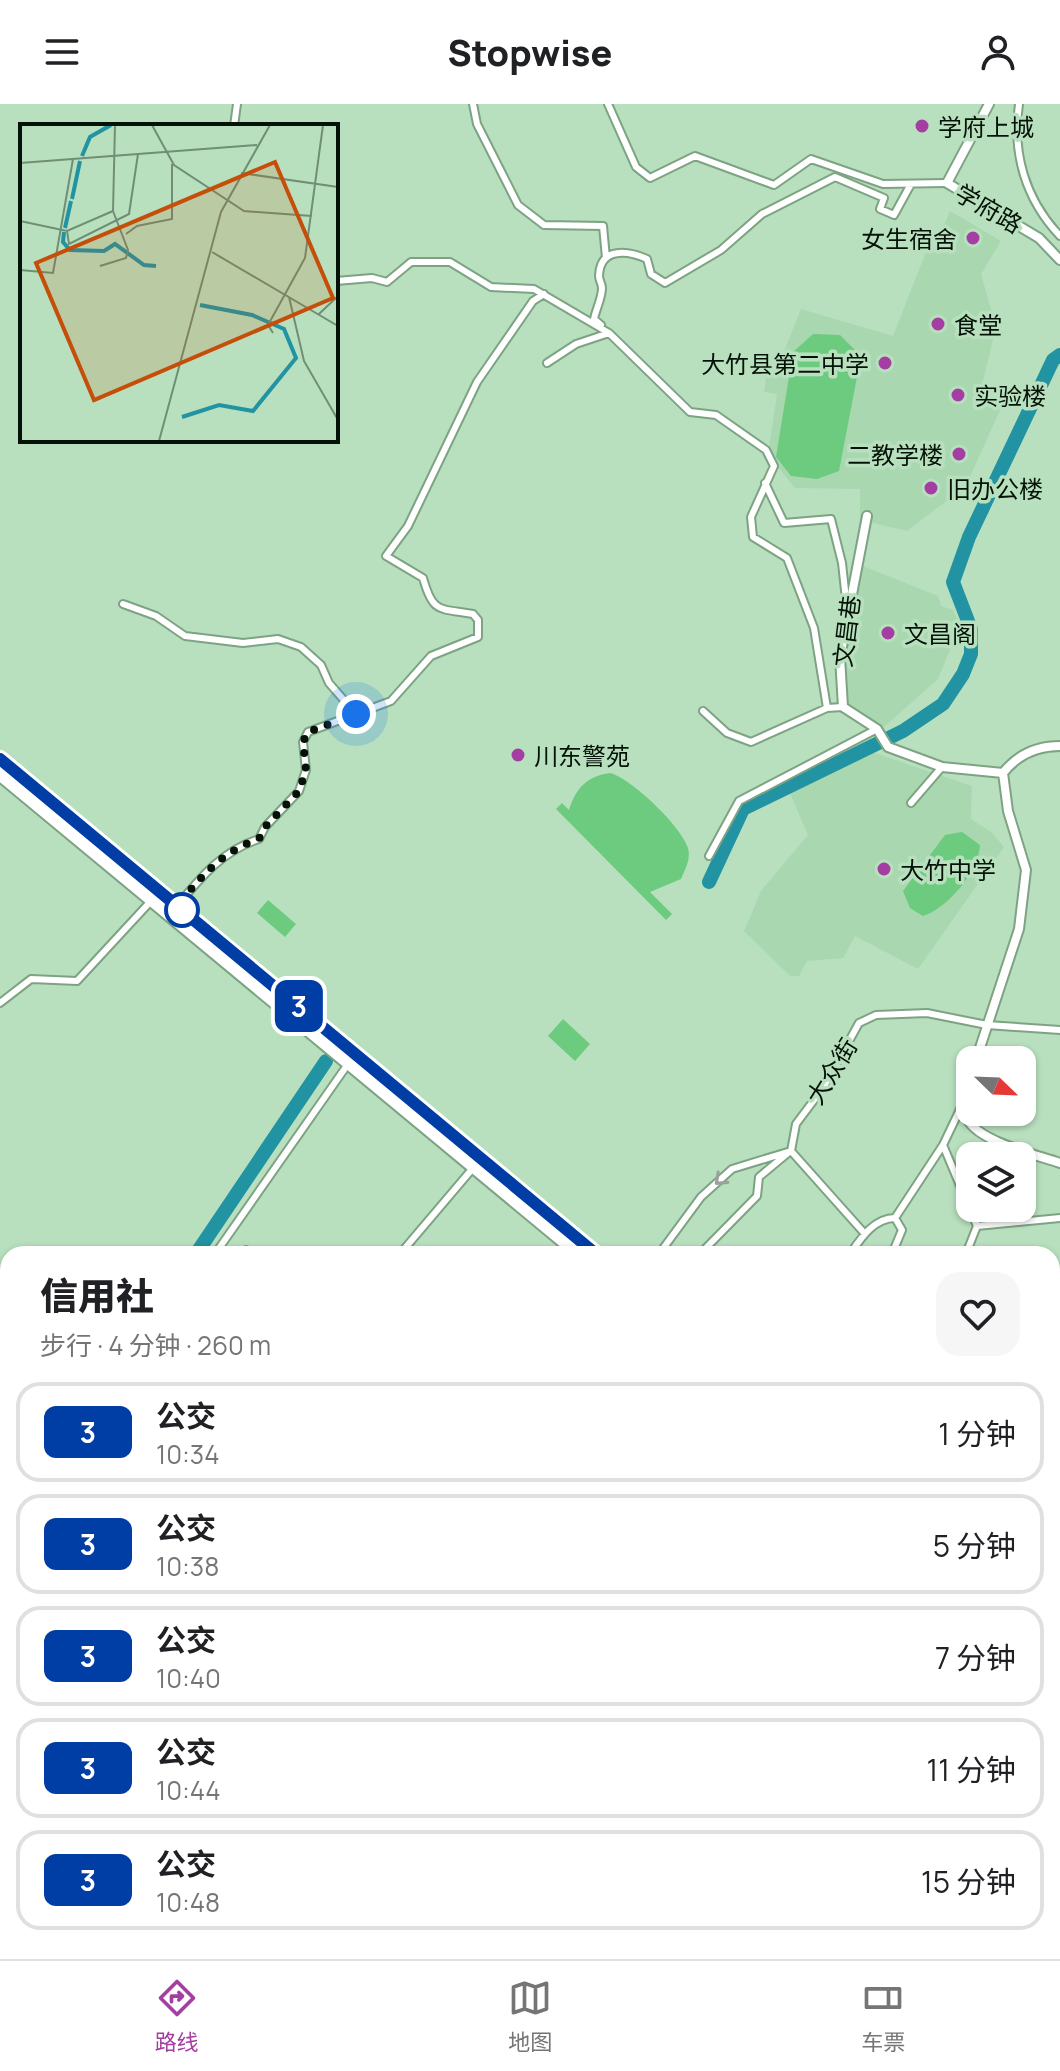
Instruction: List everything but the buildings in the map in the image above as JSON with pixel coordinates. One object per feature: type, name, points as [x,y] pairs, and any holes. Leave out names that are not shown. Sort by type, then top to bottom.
[{"type":"highway","points":[[0,759],[586,1246]]},
{"type":"highway","points":[[0,775],[568,1246]]},
{"type":"street","points":[[234,124],[237,104]]},
{"type":"street","points":[[473,104],[477,124],[518,205],[544,225],[603,226],[606,258],[599,274],[602,289],[594,319],[690,412],[716,415],[766,450],[774,466],[751,517],[753,537],[787,558],[814,628],[827,708]]},
{"type":"street","points":[[608,104],[636,167],[650,178],[695,156],[774,185],[811,159],[883,184],[947,183]]},
{"type":"street","name":"学府路","points":[[989,104],[947,183],[1039,238],[1060,260]]},
{"type":"street","points":[[1019,104],[1016,140],[1021,169],[1035,203],[1060,236]]},
{"type":"street","points":[[606,258],[627,250],[647,259],[651,274],[665,283],[721,250],[762,214],[835,177],[884,198],[880,209],[894,215],[911,184]]},
{"type":"street","points":[[338,281],[365,277],[387,282],[411,262],[450,262],[491,287],[529,288],[544,294],[609,333]]},
{"type":"street","points":[[169,916],[206,869],[239,847],[259,839],[265,827],[293,800],[305,776],[303,742],[308,732],[391,701],[431,656],[474,642],[480,634],[473,614],[447,610],[431,602],[426,597],[423,578],[386,556],[408,526],[477,382],[533,301],[544,294]]},
{"type":"street","points":[[547,363],[576,344],[609,333]]},
{"type":"street","points":[[765,483],[784,523],[831,519],[842,563],[847,609]]},
{"type":"street","name":"文昌巷","points":[[843,707],[840,657],[867,516]]},
{"type":"street","points":[[123,604],[156,616],[185,636],[243,643],[278,639],[301,647],[321,665],[329,683],[356,714]]},
{"type":"street","points":[[703,711],[727,733],[751,742],[827,708],[843,707],[877,729],[888,747],[942,767],[1003,773]]},
{"type":"street","points":[[709,856],[739,801],[877,729]]},
{"type":"street","points":[[980,1046],[1019,929],[1026,870],[1008,811],[1003,773],[1012,762],[1040,746],[1060,746]]},
{"type":"street","points":[[911,803],[942,767]]},
{"type":"street","points":[[0,1003],[31,979],[77,981],[151,901]]},
{"type":"street","name":"大众街","points":[[791,1151],[796,1124],[823,1088],[859,1023],[876,1015],[927,1013],[987,1025],[1060,1030]]},
{"type":"street","points":[[221,1246],[348,1064]]},
{"type":"street","points":[[895,1218],[943,1145],[956,1118]]},
{"type":"street","points":[[975,1126],[984,1136],[1060,1163]]},
{"type":"street","points":[[943,1145],[977,1226],[969,1246]]},
{"type":"street","points":[[791,1151],[865,1234]]},
{"type":"street","points":[[665,1246],[701,1197],[732,1169],[791,1151]]},
{"type":"street","points":[[708,1246],[757,1196],[759,1177],[791,1151]]},
{"type":"street","points":[[407,1246],[473,1168]]},
{"type":"street","points":[[856,1246],[885,1218],[895,1218]]},
{"type":"street","points":[[895,1218],[902,1230],[895,1246]]},
{"type":"street","points":[[977,1226],[1060,1218]]},
{"type":"shaded area","name":"大竹县第二中学","points":[[950,211],[1001,241],[981,274],[996,327],[981,389],[1004,401],[966,486],[907,531],[860,520],[860,489],[795,488],[768,455],[777,394],[764,392],[767,372],[780,374],[783,354],[801,309],[893,336],[926,252],[937,242]]},
{"type":"shaded area","name":"文昌阁","points":[[863,566],[938,596],[941,606],[953,610],[960,625],[938,679],[884,727],[847,704],[843,653]]},
{"type":"shaded area","name":"大竹中学","points":[[872,752],[972,786],[971,819],[991,832],[1004,847],[918,969],[855,936],[843,958],[807,961],[799,976],[790,976],[744,931],[761,891],[808,835],[789,791]]},
{"type":"green space","points":[[813,334],[840,335],[861,356],[839,471],[817,479],[791,476],[776,457],[793,352]]},
{"type":"green space","points":[[610,773],[655,804],[676,828],[688,848],[688,860],[681,879],[650,892],[672,914],[666,920],[556,809],[562,803],[569,810],[584,784]]},
{"type":"green space","points":[[962,832],[980,845],[974,866],[960,888],[942,906],[923,916],[910,908],[903,891],[945,835]]},
{"type":"green space","points":[[268,900],[296,924],[285,937],[257,913]]},
{"type":"green space","points":[[563,1019],[590,1044],[575,1061],[548,1036]]},
{"type":"waterway","points":[[709,882],[743,809],[903,731],[943,704],[963,674],[971,654],[971,629],[953,582],[969,537],[1053,360],[1060,355]]},
{"type":"waterway","points":[[201,1246],[326,1061]]},
{"type":"bus line","name":"3","points":[[0,759],[587,1246]]},
{"type":"place","name":"学府上城","points":[[922,126]]},
{"type":"place","name":"女生宿舍","points":[[973,238]]},
{"type":"place","name":"食堂","points":[[938,324]]},
{"type":"place","name":"大竹县第二中学","points":[[885,363]]},
{"type":"place","name":"实验楼","points":[[958,395]]},
{"type":"place","name":"二教学楼","points":[[959,454]]},
{"type":"place","name":"旧办公楼","points":[[931,488]]},
{"type":"place","name":"文昌阁","points":[[888,633]]},
{"type":"place","name":"川东警苑","points":[[518,755]]},
{"type":"place","name":"大竹中学","points":[[884,869]]},
{"type":"route","points":[[182,910],[177,906],[206,869],[239,847],[259,839],[265,827],[293,800],[305,776],[303,742],[308,732],[356,714]]}]
